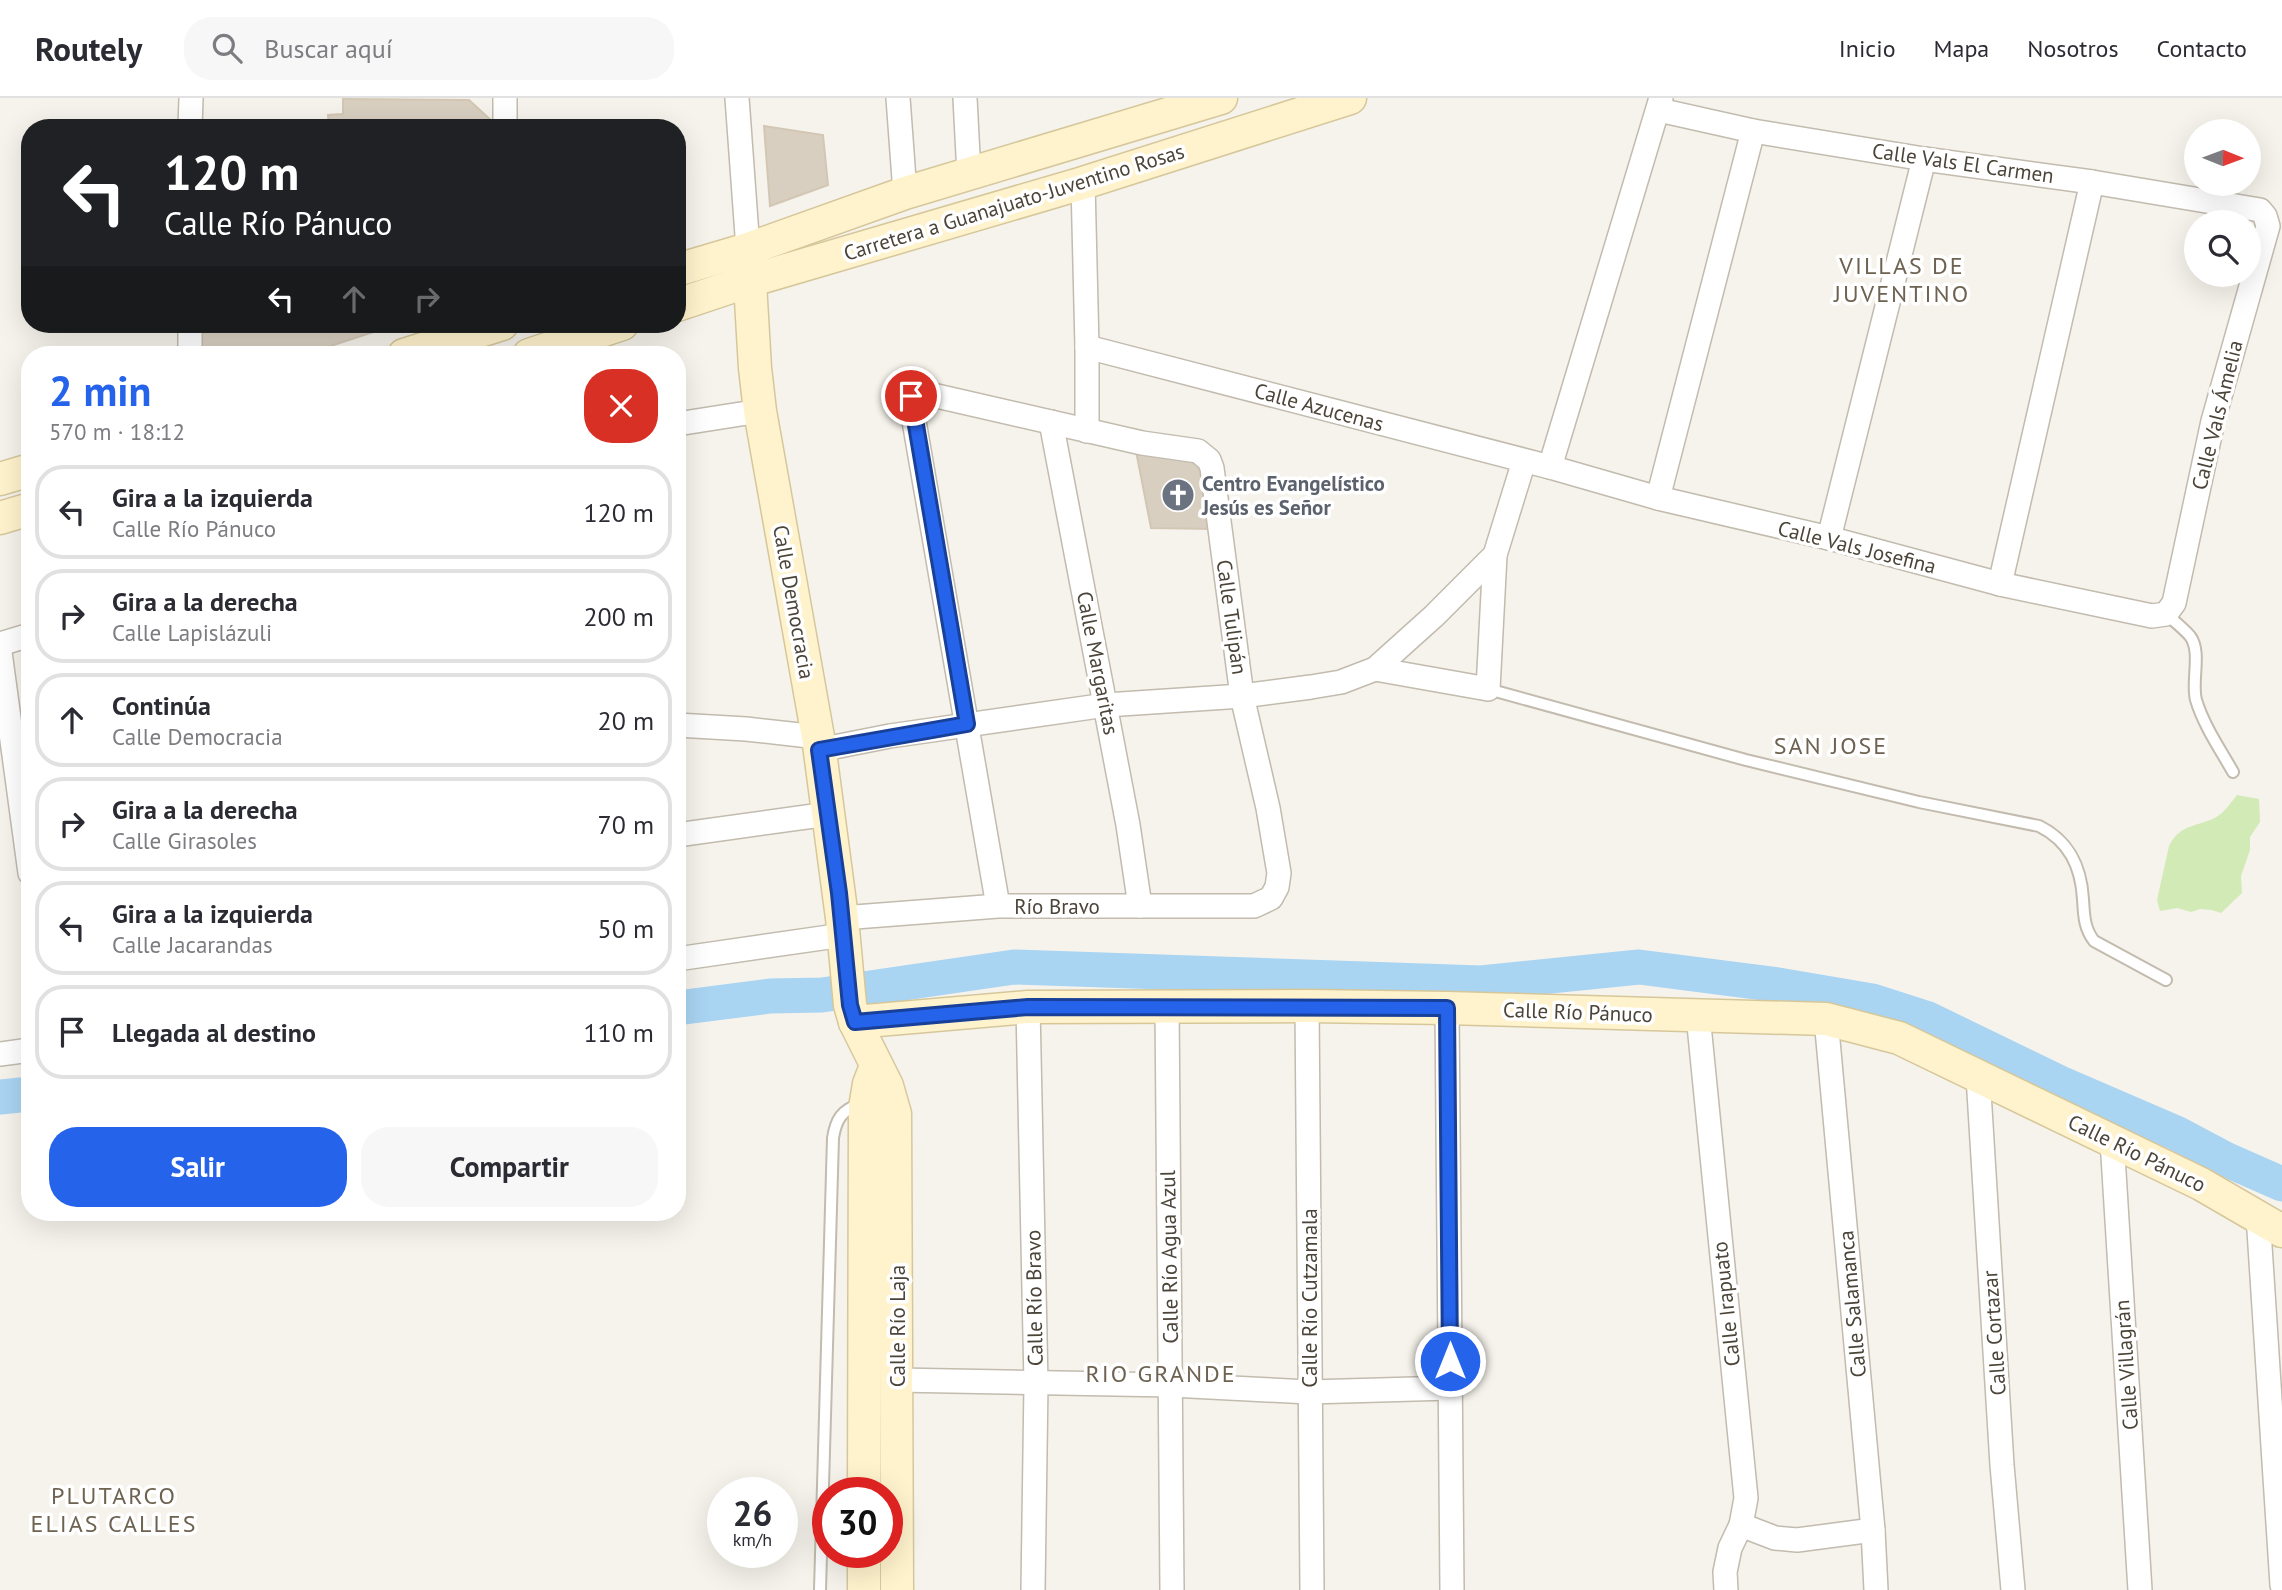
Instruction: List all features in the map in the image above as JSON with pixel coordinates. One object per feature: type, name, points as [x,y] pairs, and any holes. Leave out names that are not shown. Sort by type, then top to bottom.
[{"type":"street","points":[[190,119],[191,98]]},
{"type":"street","points":[[505,98],[505,119]]},
{"type":"street","points":[[737,98],[748,248]]},
{"type":"street","points":[[898,98],[905,193]]},
{"type":"street","points":[[965,98],[969,175]]},
{"type":"street","name":"Carretera a Guanajuato-Juventino Rosas","points":[[686,267],[905,193],[1222,98]]},
{"type":"street","name":"Carretera a Guanajuato-Juventino Rosas","points":[[686,302],[1083,183],[1342,99]]},
{"type":"street","points":[[1550,467],[1660,104]]},
{"type":"street","name":"Calle Vals El Carmen","points":[[1660,104],[1753,131],[1924,159],[2092,182],[2260,210],[2265,216]]},
{"type":"street","points":[[1658,498],[1753,131]]},
{"type":"street","points":[[1829,538],[1924,159]]},
{"type":"street","points":[[2000,584],[2092,182]]},
{"type":"street","points":[[998,906],[910,398],[911,393],[918,391],[1087,431],[1083,183]]},
{"type":"street","name":"Calle Vals Ámelia","points":[[2166,614],[2174,603],[2213,421],[2268,226],[2265,216]]},
{"type":"street","name":"Calle Democracia","points":[[748,248],[760,411],[819,743],[853,1013]]},
{"type":"street","points":[[432,346],[474,333]]},
{"type":"street","points":[[556,346],[595,333]]},
{"type":"street","name":"Calle Azucenas","points":[[1087,347],[1550,467]]},
{"type":"street","points":[[686,423],[760,411]]},
{"type":"street","name":"Calle Margaritas","points":[[1051,422],[1106,705],[1140,906]]},
{"type":"street","name":"Calle Tulipán","points":[[1087,431],[1198,451],[1212,464],[1242,696],[1268,808],[1279,873],[1277,887],[1271,898]]},
{"type":"street","points":[[1375,669],[1488,688],[1495,555],[1524,461]]},
{"type":"street","name":"Calle Vals Josefina","points":[[1550,467],[1658,498],[1829,538],[2000,584],[2152,616],[2166,614]]},
{"type":"street","points":[[0,478],[21,472]]},
{"type":"street","points":[[0,518],[21,512]]},
{"type":"street","points":[[686,726],[746,729],[819,743],[1106,705],[1242,696],[1341,682],[1375,669],[1434,616],[1495,555]]},
{"type":"street","points":[[0,644],[21,638]]},
{"type":"street","points":[[0,652],[21,807]]},
{"type":"street","points":[[686,834],[828,814]]},
{"type":"street","name":"Río Bravo","points":[[686,958],[844,936],[998,906],[1254,906],[1271,898]]},
{"type":"street","name":"Calle Río Pánuco","points":[[853,1013],[1028,1007],[1307,1006],[1826,1019],[1899,1038],[2201,1184],[2270,1223]]},
{"type":"street","name":"Calle Río Cutzamala","points":[[1307,1006],[1312,1590]]},
{"type":"street","name":"Calle Río Bravo","points":[[1028,1007],[1036,1384],[1033,1590]]},
{"type":"street","name":"Calle Río Agua Azul","points":[[1167,1007],[1172,1590]]},
{"type":"street","points":[[1447,1008],[1452,1590]]},
{"type":"street","name":"Calle Río Laja","points":[[853,1013],[887,1086],[895,1114],[897,1590]]},
{"type":"street","name":"Calle Irapuato","points":[[1698,1015],[1746,1497],[1741,1525],[1730,1548],[1725,1572],[1727,1590]]},
{"type":"street","name":"Calle Salamanca","points":[[1826,1019],[1873,1530],[1876,1590]]},
{"type":"street","points":[[0,1054],[21,1050]]},
{"type":"street","name":"Calle Río Laja","points":[[864,1477],[866,1102],[876,1066]]},
{"type":"street","name":"Calle Cortazar","points":[[1978,1076],[2002,1465],[2014,1590]]},
{"type":"street","name":"Calle Villagrán","points":[[2112,1140],[2140,1590]]},
{"type":"street","points":[[2270,1223],[2282,1585]]},
{"type":"street","points":[[897,1380],[1171,1385],[1309,1392],[1450,1388]]},
{"type":"street","points":[[1741,1525],[1775,1538],[1797,1540],[1873,1530]]},
{"type":"street","points":[[864,1568],[864,1590]]},
{"type":"lane","points":[[2166,614],[2191,638],[2195,649],[2194,690],[2197,701],[2203,720],[2233,772]]},
{"type":"lane","points":[[1488,688],[1746,760],[1919,802],[2039,826],[2053,833],[2067,847],[2076,862],[2082,885],[2087,932],[2094,942],[2166,980]]},
{"type":"lane","points":[[820,1590],[833,1138],[835,1124],[846,1109],[866,1102]]},
{"type":"green space","points":[[2237,795],[2259,799],[2260,822],[2250,837],[2250,850],[2241,876],[2242,893],[2221,913],[2200,909],[2191,912],[2177,908],[2160,911],[2157,900],[2169,846],[2174,838],[2187,828],[2215,818]]},
{"type":"building","points":[[343,99],[469,100],[490,119],[328,119],[328,115],[343,114]]},
{"type":"building","points":[[764,126],[823,135],[828,185],[770,206]]},
{"type":"building","points":[[198,333],[370,333],[331,346],[198,346]]},
{"type":"building","name":"Centro Evangelístico Jesús es Señor","points":[[1135,446],[1206,462],[1215,529],[1151,528]]},
{"type":"waterway","points":[[686,1007],[770,996],[822,995],[1014,967],[1481,983],[1639,967],[1778,985],[1872,1001],[1928,1019],[2060,1083],[2176,1133],[2225,1159],[2282,1184]]},
{"type":"waterway","points":[[0,1097],[21,1095]]},
{"type":"place","name":"Centro Evangelístico Jesús es Señor","points":[[1178,495]]},
{"type":"district","name":"VILLAS DE JUVENTINO","points":[[1902,279]]},
{"type":"district","name":"SAN JOSE","points":[[1831,745]]},
{"type":"district","name":"RIO GRANDE","points":[[1161,1373]]},
{"type":"district","name":"PLUTARCO ELIAS CALLES","points":[[114,1509]]},
{"type":"route","points":[[911,396],[967,724],[819,750],[839,893],[850,1005],[855,1022],[1028,1007],[1447,1008],[1450,1361]]}]
